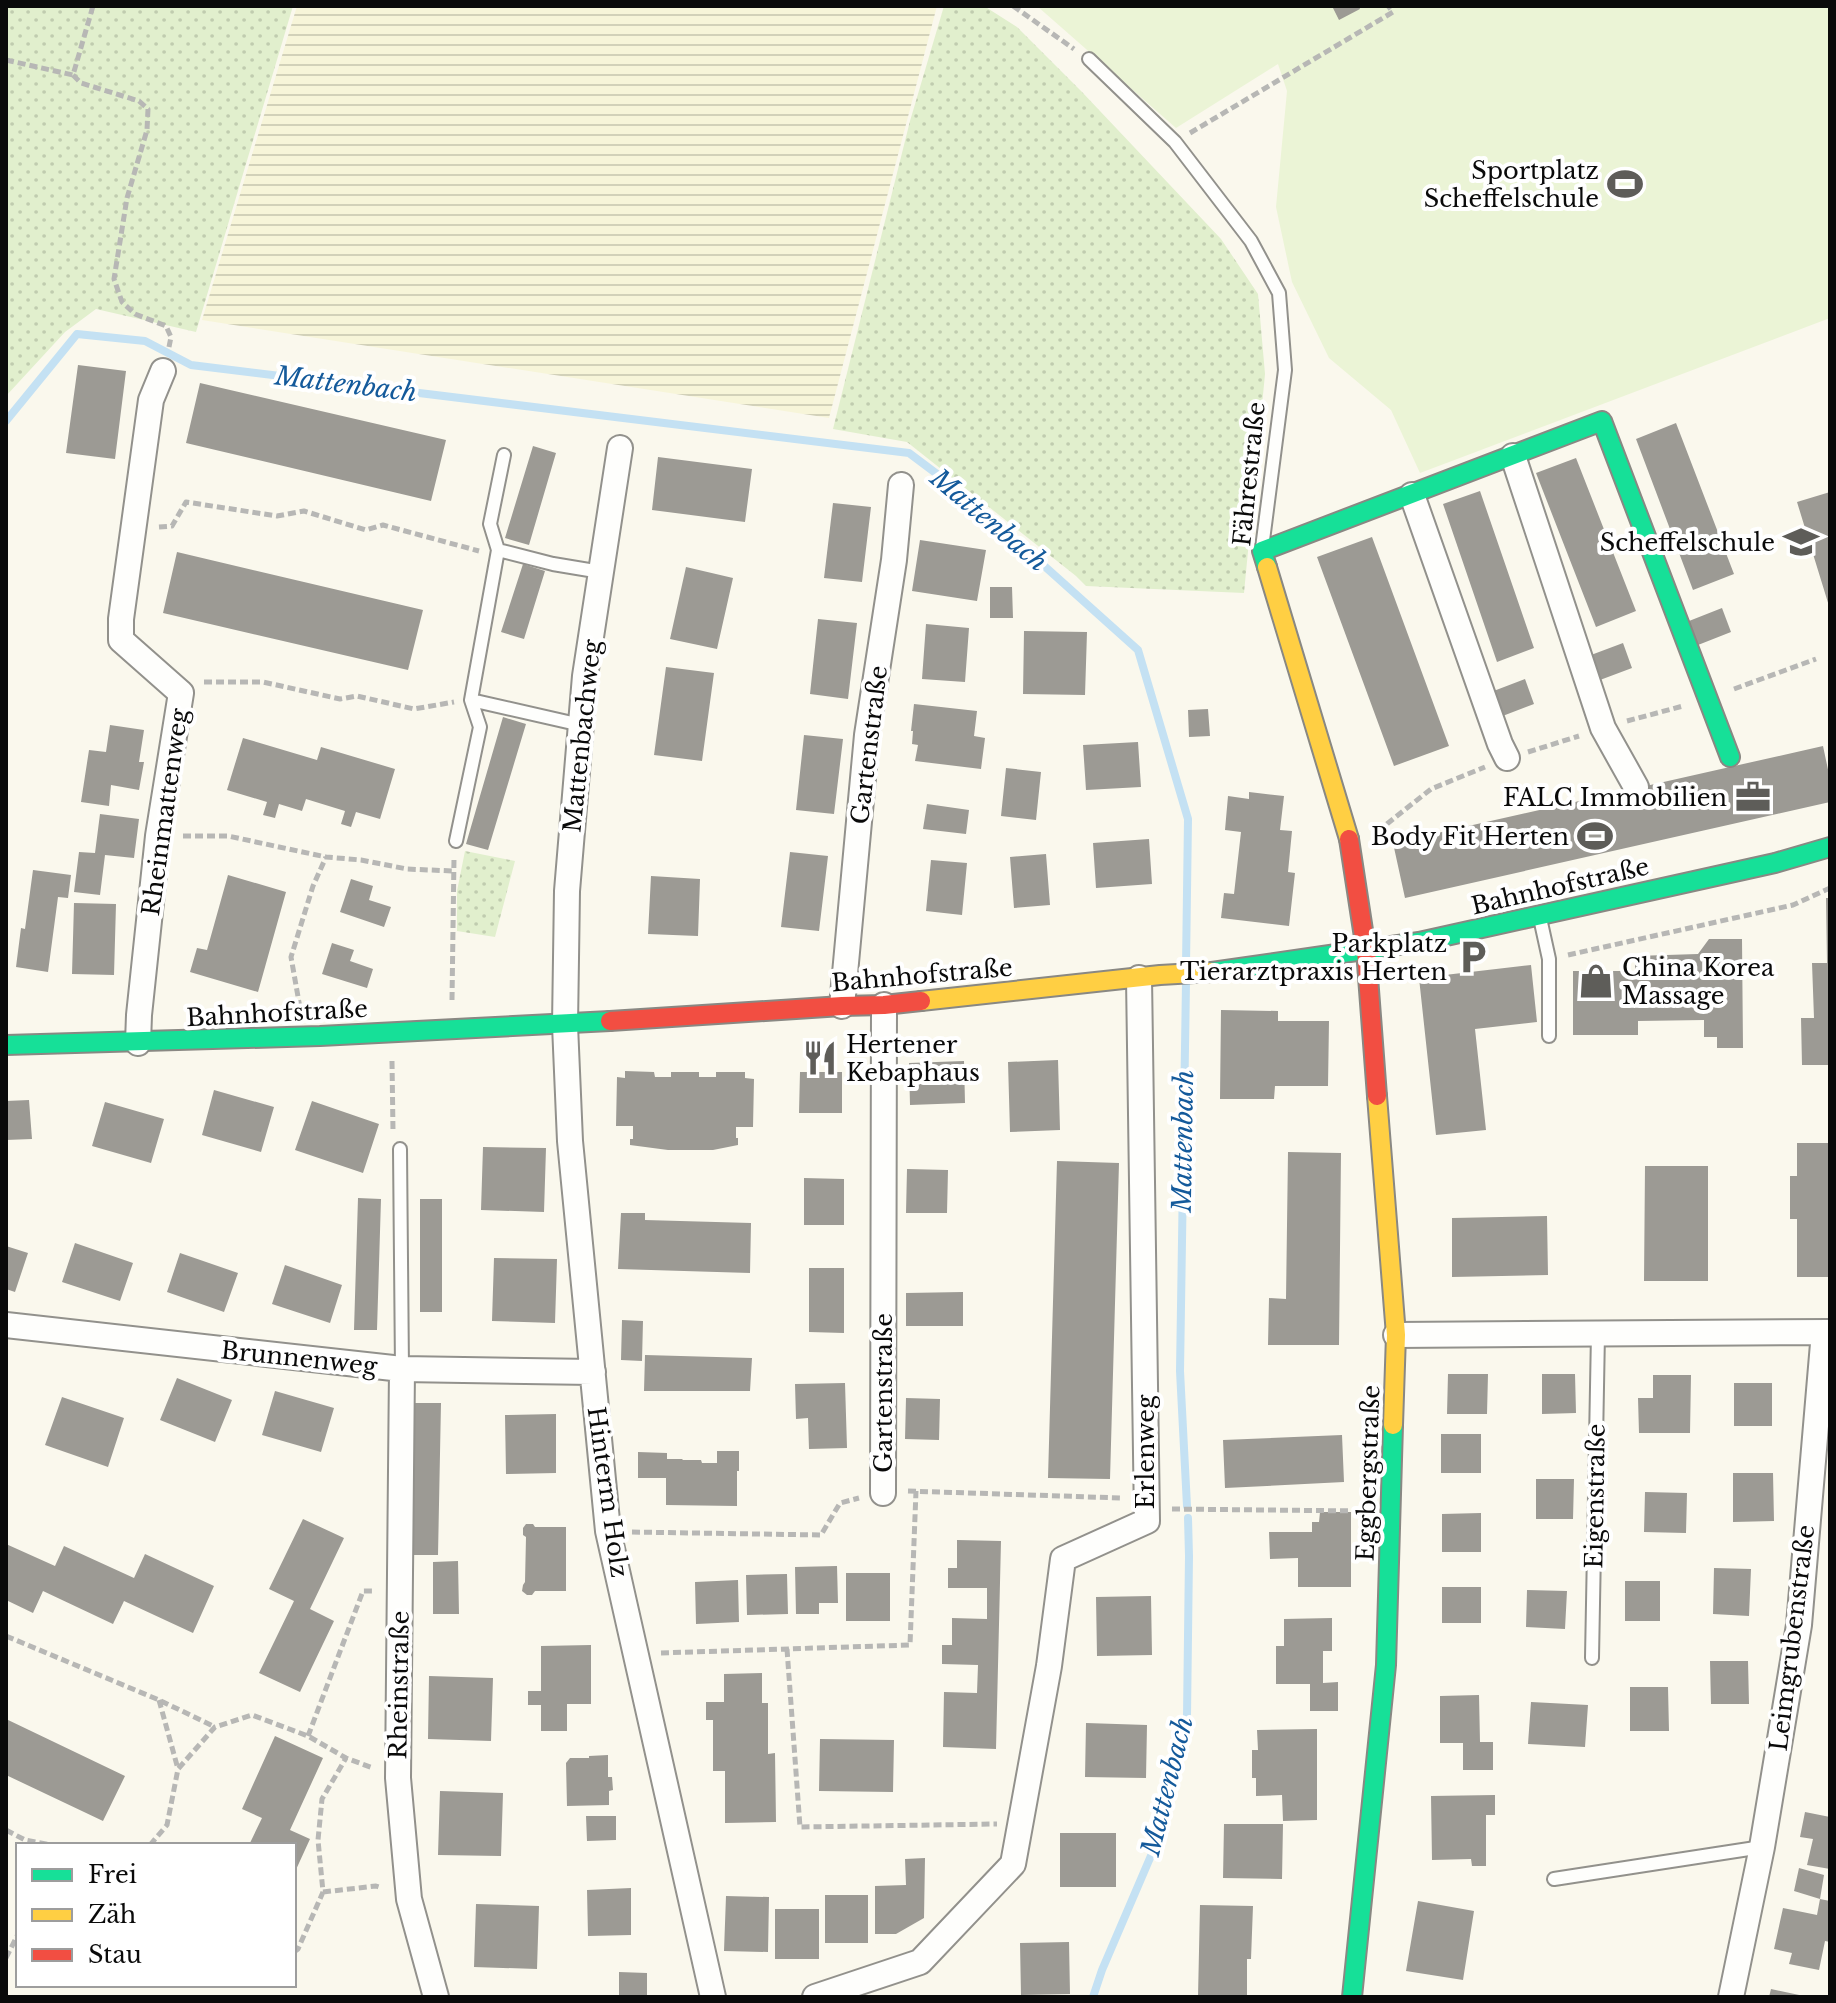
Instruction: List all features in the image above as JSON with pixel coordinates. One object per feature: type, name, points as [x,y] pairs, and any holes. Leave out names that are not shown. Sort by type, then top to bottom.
[{"type":"street","name":"Rheinmattenweg","points":[[138,1043],[158,836],[181,693],[121,640],[121,619],[151,400],[163,371]]},
{"type":"street","points":[[1262,551],[1602,421],[1730,757]]},
{"type":"street","name":"Mattenbachweg","points":[[565,1025],[567,891],[585,676],[620,448]]},
{"type":"street","points":[[1513,456],[1603,728],[1636,787]]},
{"type":"street","name":"Gartenstraße","points":[[842,1006],[867,735],[894,560],[901,485]]},
{"type":"street","points":[[1412,495],[1507,758]]},
{"type":"street","name":"Fährestraße","points":[[1262,551],[1348,835],[1366,950]]},
{"type":"street","name":"Bahnhofstraße","points":[[6,1045],[138,1043],[565,1025],[884,1005],[1150,976],[1196,974],[1419,942],[1775,863],[1830,847]]},
{"type":"street","name":"Eggbergstraße","points":[[1352,1997],[1386,1665],[1396,1335],[1366,950]]},
{"type":"street","name":"Erlenweg","points":[[815,1997],[920,1962],[1013,1864],[1049,1666],[1063,1559],[1147,1521],[1150,976]]},
{"type":"street","name":"Gartenstraße","points":[[883,1493],[884,1005]]},
{"type":"street","name":"Hinterm Holz","points":[[565,1025],[570,1141],[608,1531],[713,1997]]},
{"type":"street","name":"Brunnenweg","points":[[6,1325],[402,1369],[593,1372]]},
{"type":"street","points":[[1396,1335],[1827,1332]]},
{"type":"street","name":"Leimgrubenstraße","points":[[1731,1997],[1762,1847],[1799,1625],[1827,1332]]},
{"type":"street","name":"Rheinstraße","points":[[402,1369],[398,1778],[409,1899],[436,1997]]},
{"type":"lane","name":"Fährestraße","points":[[1089,59],[1175,142],[1251,241],[1279,293],[1285,370],[1262,551]]},
{"type":"lane","points":[[456,841],[480,727],[471,700],[498,553],[490,524],[504,455]]},
{"type":"lane","points":[[498,553],[601,572]]},
{"type":"lane","points":[[471,700],[581,725]]},
{"type":"lane","points":[[1540,915],[1549,959],[1549,1036]]},
{"type":"lane","points":[[400,1149],[402,1369]]},
{"type":"lane","name":"Eigenstraße","points":[[1592,1658],[1598,1333]]},
{"type":"lane","points":[[1554,1879],[1762,1847]]},
{"type":"path","points":[[73,75],[93,6]]},
{"type":"path","points":[[1013,6],[1089,59]]},
{"type":"path","points":[[1175,142],[1393,12],[1388,6]]},
{"type":"path","points":[[6,60],[73,75],[81,83],[139,101],[148,109],[147,130],[127,198],[114,279],[122,302],[135,314],[166,326],[171,337]]},
{"type":"path","points":[[134,528],[172,526],[186,502],[277,516],[304,511],[366,530],[383,525],[498,553]]},
{"type":"path","points":[[181,693],[207,681],[263,682],[340,699],[357,696],[414,709],[471,700]]},
{"type":"path","points":[[158,836],[228,836],[326,857],[407,869],[453,871]]},
{"type":"path","points":[[452,1029],[456,841]]},
{"type":"path","points":[[306,1036],[291,957],[313,886],[326,857]]},
{"type":"path","points":[[1549,959],[1793,905],[1830,888]]},
{"type":"path","points":[[395,1032],[392,1060],[393,1149],[400,1149]]},
{"type":"path","points":[[635,1654],[910,1645],[916,1491]]},
{"type":"path","points":[[1146,1509],[1391,1511]]},
{"type":"path","points":[[308,1736],[363,1591],[400,1591]]},
{"type":"path","points":[[6,1636],[215,1727]]},
{"type":"path","points":[[787,1649],[800,1827],[1020,1824]]},
{"type":"path","points":[[152,1843],[167,1825],[178,1769],[159,1700]]},
{"type":"path","points":[[178,1769],[215,1727],[252,1715],[308,1736],[346,1758],[398,1778]]},
{"type":"path","points":[[296,1950],[323,1892],[318,1840],[322,1799],[346,1758]]},
{"type":"path","points":[[6,1830],[25,1842]]},
{"type":"path","points":[[323,1892],[376,1886],[409,1899]]},
{"type":"path","points":[[6,1958],[16,1938]]},
{"type":"shaded area","points":[[297,6],[937,6],[829,418],[202,320]]},
{"type":"green space","points":[[6,6],[293,6],[196,332],[96,309],[65,332],[6,396]]},
{"type":"green space","points":[[944,6],[984,6],[1017,27],[1221,239],[1258,294],[1265,374],[1244,593],[1086,586],[907,442],[833,429],[910,121]]},
{"type":"green space","points":[[1037,6],[1830,6],[1830,318],[1420,473],[1391,410],[1329,358],[1292,282],[1276,207],[1287,91],[1278,64],[1176,128]]},
{"type":"green space","points":[[465,851],[515,861],[495,937],[457,931],[457,891]]},
{"type":"building","points":[[1332,6],[1359,6],[1360,9],[1339,20]]},
{"type":"building","points":[[78,365],[126,371],[115,459],[66,453]]},
{"type":"building","points":[[200,383],[446,440],[431,501],[186,443]]},
{"type":"building","points":[[1676,423],[1734,574],[1693,590],[1636,439]]},
{"type":"building","points":[[533,446],[556,453],[529,545],[505,538]]},
{"type":"building","points":[[658,457],[752,469],[745,522],[652,510]]},
{"type":"building","points":[[1576,458],[1636,611],[1596,627],[1536,473]]},
{"type":"building","points":[[1480,491],[1534,648],[1497,662],[1443,504]]},
{"type":"building","points":[[1830,492],[1830,606],[1829,606],[1797,502]]},
{"type":"building","points":[[833,503],[871,507],[862,582],[824,578]]},
{"type":"building","points":[[1372,537],[1449,746],[1394,766],[1317,557]]},
{"type":"building","points":[[920,540],[986,550],[977,601],[912,591]]},
{"type":"building","points":[[177,552],[423,610],[408,670],[163,613]]},
{"type":"building","points":[[523,564],[545,571],[524,639],[501,632]]},
{"type":"building","points":[[686,567],[733,578],[717,649],[670,639]]},
{"type":"building","points":[[990,587],[1012,587],[1013,618],[990,618]]},
{"type":"building","points":[[1722,608],[1731,632],[1698,645],[1689,621]]},
{"type":"building","points":[[818,619],[857,623],[848,699],[810,694]]},
{"type":"building","points":[[926,624],[969,628],[965,682],[922,679]]},
{"type":"building","points":[[1024,631],[1087,632],[1085,695],[1023,694]]},
{"type":"building","points":[[1623,643],[1632,668],[1600,680],[1591,655]]},
{"type":"building","points":[[666,667],[714,673],[702,761],[654,755]]},
{"type":"building","points":[[1525,679],[1534,704],[1500,717],[1491,692]]},
{"type":"building","points":[[914,704],[977,711],[974,736],[985,738],[981,769],[915,761],[918,745],[912,744],[911,731]]},
{"type":"building","points":[[1208,709],[1210,736],[1189,737],[1188,710]]},
{"type":"building","points":[[503,717],[526,724],[488,850],[466,844]]},
{"type":"building","points":[[110,725],[144,730],[139,762],[144,762],[139,790],[111,785],[109,806],[81,802],[89,750],[106,752]]},
{"type":"building","points":[[804,735],[843,739],[834,814],[796,810]]},
{"type":"building","points":[[243,738],[317,760],[321,747],[395,769],[380,819],[356,812],[351,827],[341,824],[345,811],[306,799],[302,811],[279,804],[275,818],[263,815],[267,802],[227,790]]},
{"type":"building","points":[[1138,742],[1141,787],[1086,790],[1083,745]]},
{"type":"building","points":[[1823,746],[1830,779],[1830,802],[1405,898],[1393,843]]},
{"type":"building","points":[[1006,768],[1041,772],[1036,820],[1001,816]]},
{"type":"building","points":[[1249,792],[1284,796],[1280,830],[1292,831],[1288,872],[1295,873],[1289,926],[1221,918],[1224,893],[1234,894],[1241,832],[1225,830],[1228,796],[1249,799]]},
{"type":"building","points":[[927,804],[969,810],[966,834],[923,829]]},
{"type":"building","points":[[100,814],[139,819],[134,858],[105,855],[100,895],[74,892],[79,852],[95,853]]},
{"type":"building","points":[[1149,839],[1152,884],[1096,888],[1093,843]]},
{"type":"building","points":[[790,852],[828,856],[819,931],[781,927]]},
{"type":"building","points":[[1046,854],[1050,905],[1014,908],[1010,857]]},
{"type":"building","points":[[931,860],[967,863],[962,915],[926,911]]},
{"type":"building","points":[[33,870],[71,875],[68,898],[58,897],[48,972],[16,967]]},
{"type":"building","points":[[228,875],[286,892],[258,992],[190,972],[197,948],[207,950]]},
{"type":"building","points":[[651,876],[700,879],[698,936],[648,934]]},
{"type":"building","points":[[351,879],[373,886],[369,900],[391,907],[384,927],[340,912]]},
{"type":"building","points":[[1826,898],[1830,898],[1830,1065],[1802,1065],[1801,1018],[1814,1018],[1812,963],[1827,963]]},
{"type":"building","points":[[74,903],[116,904],[114,975],[72,974]]},
{"type":"building","points":[[1709,939],[1742,939],[1743,1048],[1717,1048],[1717,1037],[1704,1037],[1704,1020],[1638,1021],[1638,1035],[1573,1035],[1573,971],[1635,971],[1635,956],[1698,954]]},
{"type":"building","points":[[332,943],[354,950],[350,961],[373,969],[367,988],[322,974]]},
{"type":"building","points":[[1531,965],[1537,1022],[1475,1029],[1486,1130],[1436,1135],[1419,978]]},
{"type":"building","points":[[1221,1010],[1278,1011],[1278,1021],[1329,1021],[1328,1086],[1275,1086],[1274,1099],[1220,1099]]},
{"type":"building","points":[[1058,1060],[1060,1130],[1010,1132],[1008,1062]]},
{"type":"building","points":[[964,1061],[965,1103],[910,1105],[909,1063]]},
{"type":"building","points":[[625,1071],[654,1072],[655,1077],[671,1077],[671,1072],[699,1072],[699,1077],[716,1077],[716,1072],[745,1072],[745,1078],[754,1079],[753,1127],[736,1127],[738,1145],[713,1150],[668,1150],[630,1145],[633,1126],[616,1126],[617,1077],[625,1078]]},
{"type":"building","points":[[800,1072],[842,1072],[842,1113],[799,1113]]},
{"type":"building","points":[[214,1090],[274,1107],[261,1152],[202,1135]]},
{"type":"building","points":[[29,1100],[32,1139],[6,1140],[6,1101]]},
{"type":"building","points":[[312,1101],[379,1124],[363,1173],[295,1150]]},
{"type":"building","points":[[105,1102],[164,1119],[151,1163],[92,1146]]},
{"type":"building","points":[[1797,1143],[1830,1143],[1830,1277],[1797,1277],[1797,1219],[1790,1219],[1790,1176],[1797,1176]]},
{"type":"building","points":[[483,1147],[546,1148],[544,1212],[481,1210]]},
{"type":"building","points":[[1288,1152],[1341,1153],[1339,1345],[1268,1345],[1269,1298],[1286,1299]]},
{"type":"building","points":[[1057,1161],[1119,1163],[1110,1479],[1048,1478]]},
{"type":"building","points":[[1645,1166],[1708,1166],[1708,1281],[1644,1281]]},
{"type":"building","points":[[907,1169],[948,1170],[947,1213],[906,1213]]},
{"type":"building","points":[[804,1178],[844,1179],[844,1225],[804,1225]]},
{"type":"building","points":[[358,1198],[381,1199],[377,1330],[354,1330]]},
{"type":"building","points":[[420,1199],[442,1199],[442,1312],[420,1312]]},
{"type":"building","points":[[621,1213],[645,1213],[645,1220],[751,1223],[750,1273],[618,1269]]},
{"type":"building","points":[[1547,1216],[1548,1275],[1452,1277],[1452,1218]]},
{"type":"building","points":[[75,1243],[133,1263],[120,1301],[62,1282]]},
{"type":"building","points":[[6,1246],[28,1253],[15,1292],[6,1289]]},
{"type":"building","points":[[180,1253],[238,1273],[224,1312],[167,1292]]},
{"type":"building","points":[[494,1258],[557,1259],[555,1323],[492,1321]]},
{"type":"building","points":[[285,1265],[342,1285],[330,1323],[272,1304]]},
{"type":"building","points":[[809,1268],[844,1268],[844,1333],[809,1332]]},
{"type":"building","points":[[963,1292],[963,1326],[906,1326],[906,1293]]},
{"type":"building","points":[[622,1320],[643,1321],[642,1361],[621,1360]]},
{"type":"building","points":[[645,1355],[752,1358],[750,1391],[644,1391]]},
{"type":"building","points":[[1448,1374],[1488,1374],[1487,1414],[1447,1414]]},
{"type":"building","points":[[1542,1374],[1575,1374],[1576,1413],[1542,1414]]},
{"type":"building","points":[[1653,1375],[1691,1375],[1690,1433],[1639,1433],[1638,1398],[1653,1398]]},
{"type":"building","points":[[177,1378],[232,1400],[215,1442],[160,1420]]},
{"type":"building","points":[[845,1383],[847,1448],[809,1449],[808,1418],[796,1419],[795,1384]]},
{"type":"building","points":[[1734,1383],[1772,1383],[1772,1426],[1734,1426]]},
{"type":"building","points":[[275,1391],[334,1408],[321,1452],[262,1435]]},
{"type":"building","points":[[62,1397],[124,1418],[108,1467],[45,1445]]},
{"type":"building","points":[[906,1398],[940,1399],[939,1440],[905,1439]]},
{"type":"building","points":[[415,1403],[441,1403],[438,1555],[413,1555]]},
{"type":"building","points":[[556,1414],[556,1473],[506,1474],[505,1415]]},
{"type":"building","points":[[1441,1434],[1481,1434],[1481,1473],[1441,1473]]},
{"type":"building","points":[[1342,1435],[1344,1482],[1225,1488],[1223,1440]]},
{"type":"building","points":[[717,1451],[739,1451],[737,1506],[666,1505],[666,1478],[638,1478],[638,1452],[667,1453],[667,1459],[717,1463]]},
{"type":"building","points":[[1733,1473],[1773,1473],[1774,1521],[1733,1522]]},
{"type":"building","points":[[1536,1479],[1574,1479],[1573,1519],[1536,1519]]},
{"type":"building","points":[[1645,1492],[1687,1493],[1686,1533],[1644,1532]]},
{"type":"building","points":[[1320,1512],[1351,1512],[1351,1587],[1298,1587],[1298,1558],[1270,1559],[1269,1532],[1312,1532],[1312,1522],[1319,1522]]},
{"type":"building","points":[[1481,1513],[1481,1552],[1442,1552],[1442,1514]]},
{"type":"building","points":[[303,1519],[344,1538],[310,1609],[334,1621],[300,1692],[259,1673],[294,1601],[269,1589]]},
{"type":"building","points":[[526,1524],[566,1527],[566,1591],[535,1591],[527,1595],[522,1591],[526,1537],[523,1528]]},
{"type":"building","points":[[957,1540],[1001,1541],[996,1749],[943,1747],[944,1692],[977,1693],[978,1665],[942,1664],[942,1645],[952,1645],[952,1618],[987,1619],[987,1588],[948,1588],[948,1568],[957,1568]]},
{"type":"building","points":[[6,1544],[55,1566],[64,1546],[134,1578],[145,1554],[214,1586],[193,1633],[124,1601],[113,1624],[43,1591],[33,1613],[6,1600]]},
{"type":"building","points":[[458,1561],[459,1614],[433,1614],[433,1562]]},
{"type":"building","points":[[837,1566],[838,1603],[819,1603],[819,1614],[796,1614],[795,1567]]},
{"type":"building","points":[[1714,1568],[1751,1569],[1749,1616],[1713,1614]]},
{"type":"building","points":[[846,1573],[890,1573],[890,1621],[846,1621]]},
{"type":"building","points":[[787,1574],[788,1614],[747,1615],[746,1575]]},
{"type":"building","points":[[738,1580],[739,1622],[696,1624],[695,1582]]},
{"type":"building","points":[[1625,1581],[1660,1581],[1660,1621],[1625,1621]]},
{"type":"building","points":[[1442,1587],[1481,1587],[1481,1623],[1442,1623]]},
{"type":"building","points":[[1527,1590],[1567,1591],[1565,1629],[1526,1627]]},
{"type":"building","points":[[1151,1596],[1152,1655],[1097,1656],[1096,1597]]},
{"type":"building","points":[[1332,1618],[1332,1651],[1323,1651],[1323,1683],[1338,1682],[1338,1711],[1310,1711],[1310,1684],[1276,1684],[1276,1646],[1284,1646],[1284,1619]]},
{"type":"building","points":[[591,1645],[591,1704],[567,1704],[567,1731],[541,1731],[541,1705],[528,1705],[528,1691],[541,1691],[541,1646]]},
{"type":"building","points":[[1710,1661],[1748,1661],[1749,1704],[1711,1704]]},
{"type":"building","points":[[762,1673],[762,1703],[768,1703],[768,1754],[775,1753],[776,1822],[725,1823],[725,1771],[713,1771],[713,1720],[706,1720],[706,1702],[724,1702],[724,1674]]},
{"type":"building","points":[[429,1676],[493,1678],[491,1741],[428,1739]]},
{"type":"building","points":[[1630,1687],[1668,1687],[1669,1731],[1630,1731]]},
{"type":"building","points":[[1479,1695],[1480,1742],[1493,1742],[1493,1770],[1463,1770],[1463,1743],[1440,1743],[1440,1696]]},
{"type":"building","points":[[1531,1702],[1588,1705],[1585,1747],[1528,1744]]},
{"type":"building","points":[[6,1719],[125,1776],[103,1821],[6,1775]]},
{"type":"building","points":[[1086,1723],[1147,1725],[1146,1778],[1085,1777]]},
{"type":"building","points":[[1317,1729],[1317,1820],[1283,1821],[1282,1795],[1256,1796],[1256,1778],[1252,1778],[1252,1750],[1258,1750],[1257,1730]]},
{"type":"building","points":[[275,1736],[323,1758],[290,1830],[310,1839],[296,1870],[296,1843],[250,1843],[262,1818],[242,1809]]},
{"type":"building","points":[[820,1739],[894,1740],[893,1792],[819,1791]]},
{"type":"building","points":[[608,1755],[608,1777],[612,1777],[613,1790],[609,1791],[609,1805],[567,1806],[566,1763],[570,1758]]},
{"type":"building","points":[[440,1791],[503,1793],[501,1856],[438,1855]]},
{"type":"building","points":[[1495,1795],[1495,1815],[1486,1815],[1486,1866],[1472,1866],[1471,1859],[1432,1860],[1431,1796]]},
{"type":"building","points":[[1805,1812],[1830,1817],[1830,1869],[1807,1865],[1813,1839],[1800,1837]]},
{"type":"building","points":[[586,1816],[616,1816],[616,1840],[587,1841]]},
{"type":"building","points":[[1224,1824],[1283,1824],[1282,1879],[1223,1878]]},
{"type":"building","points":[[1060,1833],[1116,1833],[1116,1887],[1060,1887]]},
{"type":"building","points":[[925,1858],[924,1918],[896,1934],[875,1934],[875,1886],[906,1885],[905,1859]]},
{"type":"building","points":[[1799,1868],[1824,1875],[1820,1899],[1794,1891]]},
{"type":"building","points":[[631,1888],[631,1935],[588,1936],[587,1890]]},
{"type":"building","points":[[825,1895],[868,1895],[868,1943],[825,1943]]},
{"type":"building","points":[[726,1896],[769,1897],[768,1952],[724,1951]]},
{"type":"building","points":[[1820,1899],[1830,1901],[1830,1942],[1825,1941],[1819,1970],[1789,1964],[1792,1953],[1774,1949],[1783,1908],[1817,1915]]},
{"type":"building","points":[[1418,1901],[1474,1911],[1463,1980],[1406,1971]]},
{"type":"building","points":[[476,1904],[539,1906],[537,1969],[474,1967]]},
{"type":"building","points":[[1200,1905],[1253,1906],[1251,1959],[1247,1959],[1247,1997],[1198,1997]]},
{"type":"building","points":[[775,1909],[819,1909],[819,1959],[775,1959]]},
{"type":"building","points":[[1069,1942],[1070,1994],[1021,1995],[1020,1943]]},
{"type":"building","points":[[619,1972],[647,1973],[647,1997],[619,1997]]},
{"type":"building","points":[[1771,1989],[1804,1996],[1804,1997],[1769,1997]]},
{"type":"waterway","name":"Mattenbach","points":[[6,421],[77,334],[145,341],[191,365],[909,453],[965,495],[1138,650],[1188,819],[1186,965]]},
{"type":"waterway","name":"Mattenbach","points":[[1186,983],[1180,1371],[1187,1506]]},
{"type":"waterway","name":"Mattenbach","points":[[1093,1997],[1156,1844],[1187,1716],[1188,1518]]},
{"type":"traffic: fast","points":[[1267,567],[1262,551],[1602,421],[1730,757]]},
{"type":"traffic: fast","points":[[1212,972],[1419,942],[1775,863],[1830,847]]},
{"type":"traffic: fast","points":[[6,1045],[320,1036],[610,1021]]},
{"type":"traffic: fast","points":[[1352,1997],[1386,1665],[1393,1425]]},
{"type":"traffic: slow","points":[[1267,567],[1349,839]]},
{"type":"traffic: slow","points":[[921,1001],[1212,972]]},
{"type":"traffic: slow","points":[[1377,1096],[1396,1335],[1393,1425]]},
{"type":"traffic: jam","points":[[1349,839],[1366,950],[1377,1096]]},
{"type":"traffic: jam","points":[[610,1021],[921,1001]]},
{"type":"place","name":"Sportplatz Scheffelschule","points":[[1625,184]]},
{"type":"place","name":"Scheffelschule","points":[[1801,542]]},
{"type":"place","name":"FALC Immobilien","points":[[1753,797]]},
{"type":"place","name":"Body Fit Herten","points":[[1595,836]]},
{"type":"place","name":"Parkplatz Tierarztpraxis Herten","points":[[1473,957]]},
{"type":"place","name":"China Korea Massage","points":[[1596,981]]},
{"type":"place","name":"Hertener Kebaphaus","points":[[820,1058]]}]
